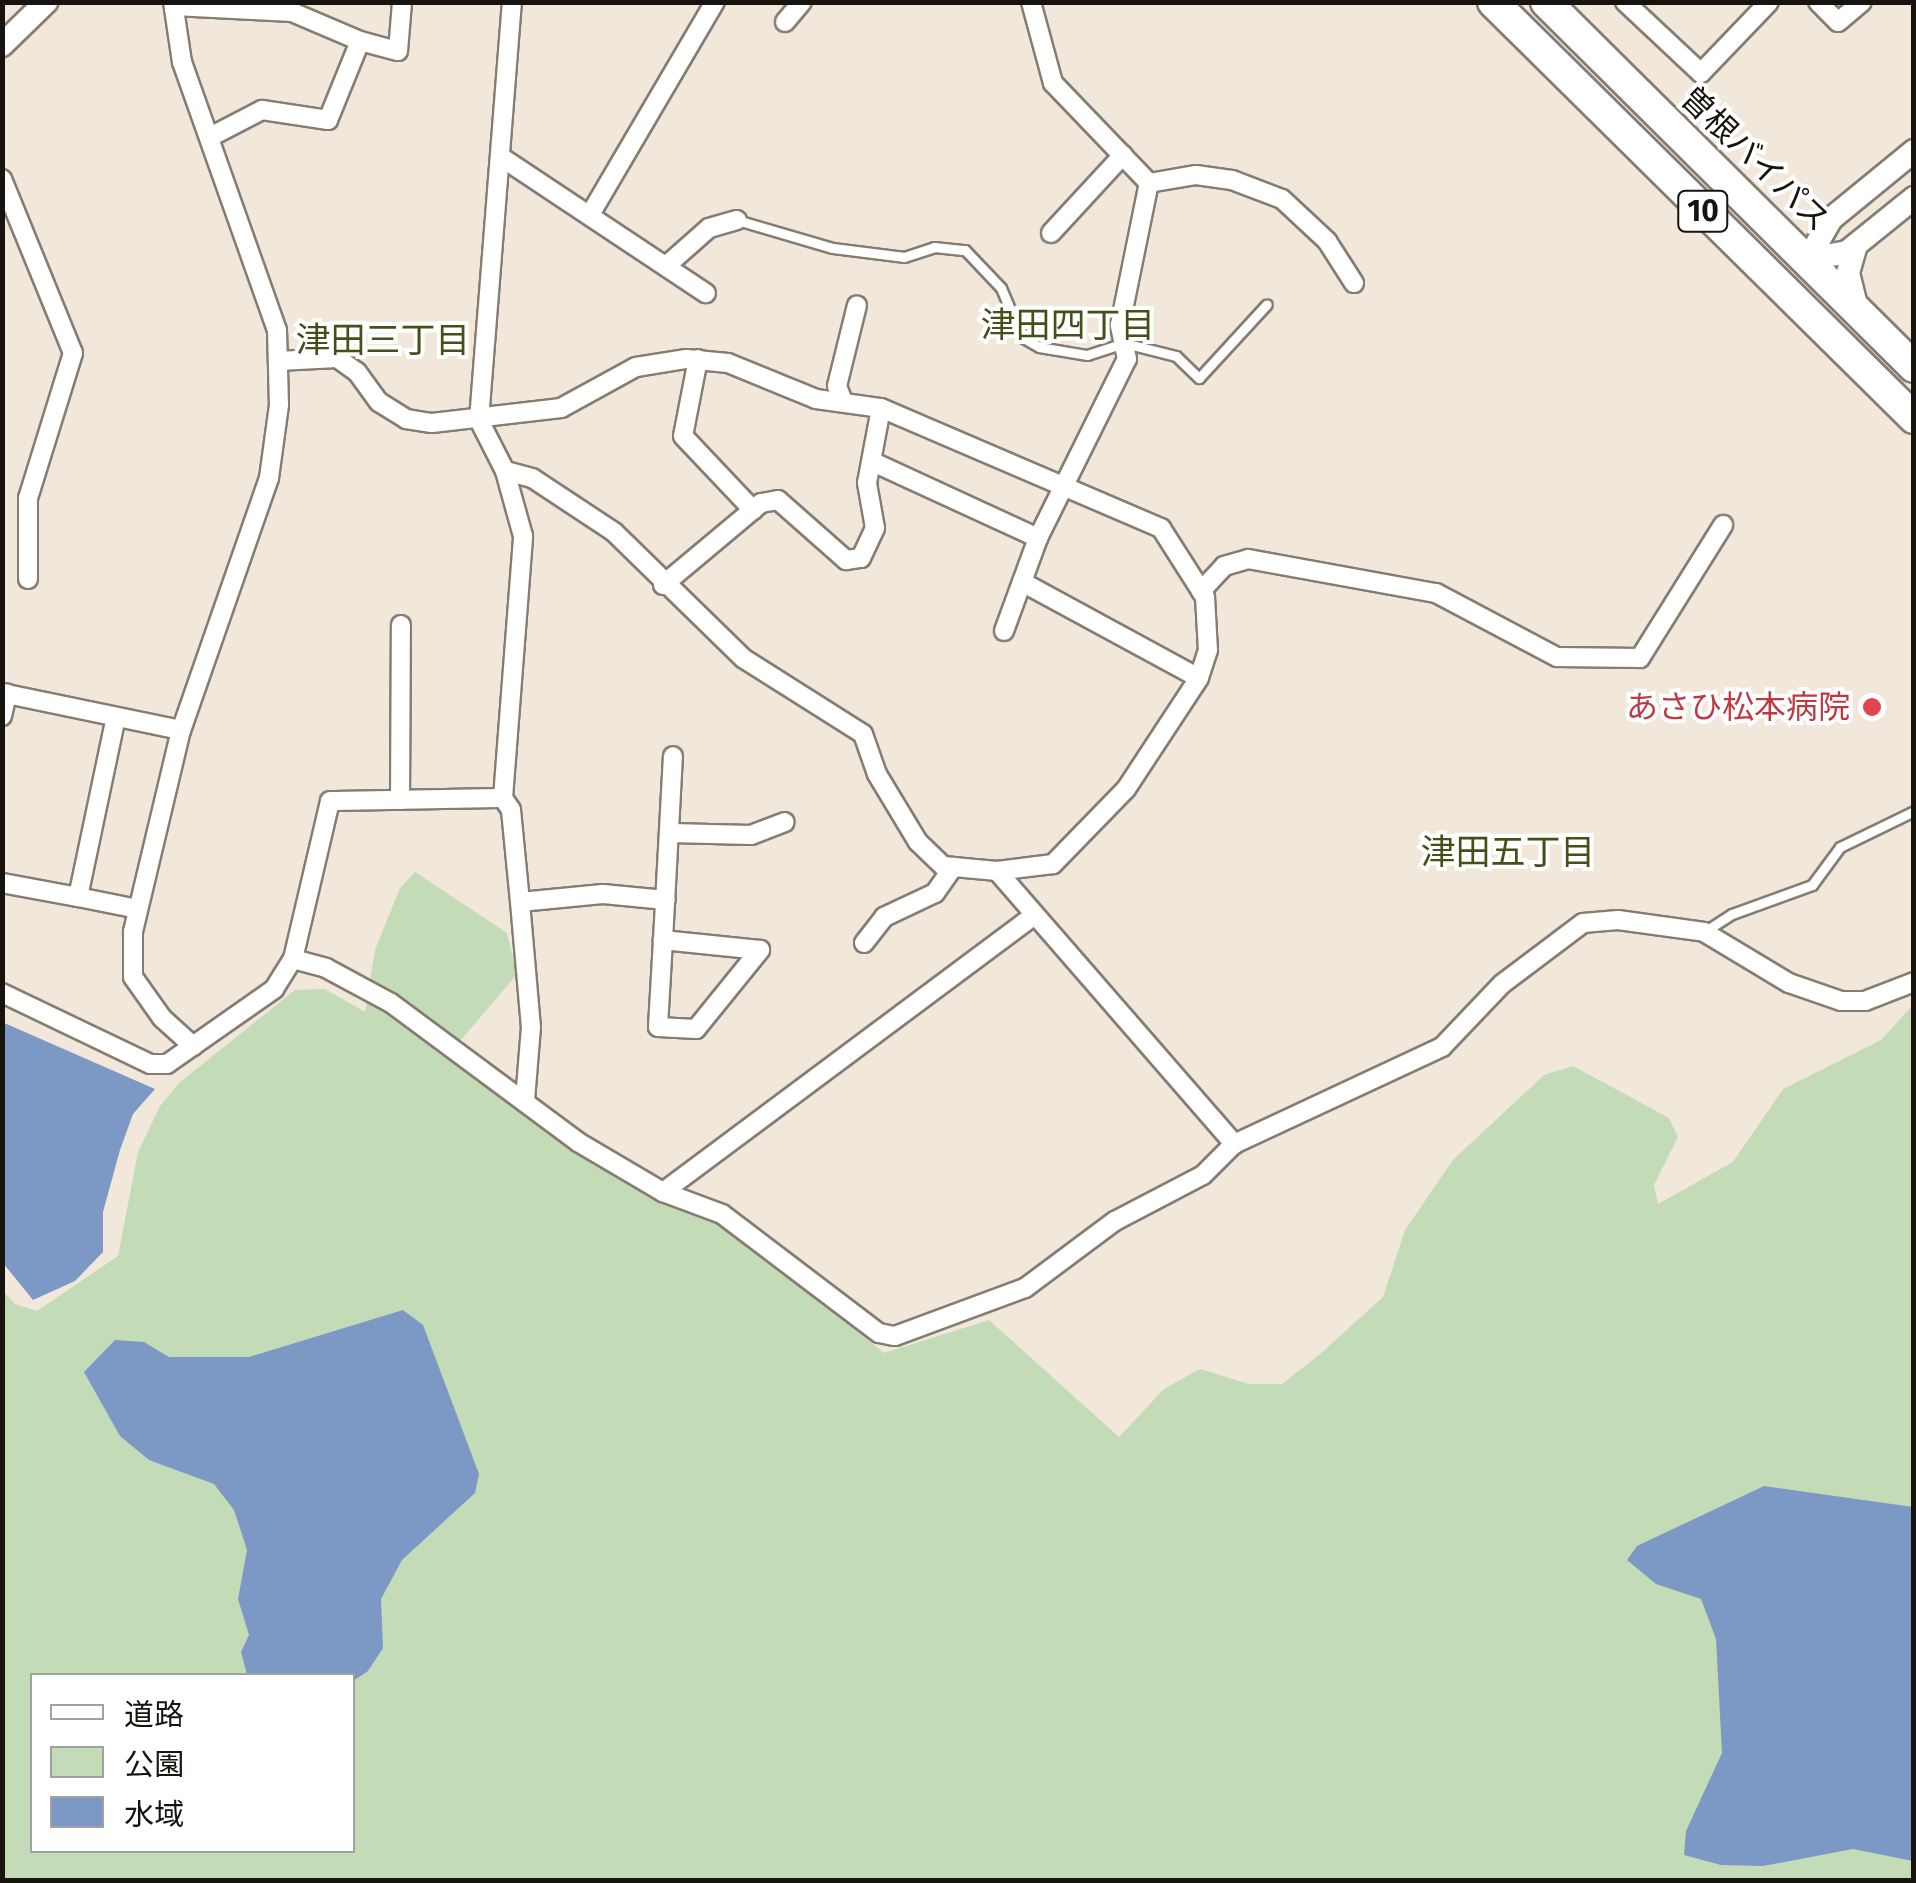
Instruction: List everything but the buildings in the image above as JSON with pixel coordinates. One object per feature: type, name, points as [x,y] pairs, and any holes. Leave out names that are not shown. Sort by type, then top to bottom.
[{"type":"highway","name":"10","points":[[1493,2],[1914,418]]},
{"type":"highway","name":"曽根バイパス","points":[[1546,2],[1914,367]]},
{"type":"highway","points":[[1732,239],[1763,257],[1808,259],[1810,292],[1830,338]]},
{"type":"street","points":[[2,45],[46,2]]},
{"type":"street","points":[[194,1046],[162,1018],[133,977],[138,909],[181,730],[269,478],[278,361],[277,330],[182,62],[174,4],[286,7],[360,40],[398,52],[402,2]]},
{"type":"street","points":[[512,2],[479,420],[506,471],[523,536],[503,798],[511,810],[531,1026],[525,1100]]},
{"type":"street","points":[[591,213],[715,2]]},
{"type":"street","points":[[785,22],[802,2]]},
{"type":"street","points":[[1030,2],[1053,82],[1150,183]]},
{"type":"street","points":[[1624,2],[1702,73],[1769,2]]},
{"type":"street","points":[[1818,2],[1838,22],[1862,2]]},
{"type":"street","points":[[210,137],[262,110],[328,120],[360,40]]},
{"type":"street","points":[[1808,259],[1831,219],[1914,152]]},
{"type":"street","points":[[1052,233],[1123,155]]},
{"type":"street","points":[[501,157],[591,213],[706,293]]},
{"type":"street","points":[[1150,183],[1196,175],[1232,180],[1282,199],[1328,241],[1354,284]]},
{"type":"street","points":[[2,179],[72,352],[28,498],[28,579]]},
{"type":"street","points":[[1004,632],[1038,538],[1127,359],[1120,325],[1150,183]]},
{"type":"street","points":[[1808,259],[1856,246],[1914,198]]},
{"type":"street","points":[[1759,211],[1794,227],[1831,219]]},
{"type":"street","points":[[666,266],[709,228],[737,220]]},
{"type":"street","points":[[1856,246],[1848,284],[1858,310]]},
{"type":"street","points":[[842,400],[838,386],[857,305]]},
{"type":"street","points":[[278,361],[337,358],[406,419],[479,420],[561,408],[636,368],[698,359],[728,363],[816,400],[842,400],[881,408],[1068,484],[1161,528],[1201,591],[1208,650],[1199,678],[1126,790],[1053,864],[997,871],[953,867],[918,842],[876,774],[863,734],[743,658],[663,585],[614,532],[532,478],[506,471]]},
{"type":"street","points":[[698,359],[683,436],[752,510]]},
{"type":"street","points":[[663,585],[752,510],[778,500],[846,560],[861,558],[874,528],[867,483],[881,408]]},
{"type":"street","points":[[873,462],[1038,538]]},
{"type":"street","points":[[1201,591],[1224,566],[1248,560],[1436,593],[1557,657],[1640,658],[1723,525]]},
{"type":"street","points":[[1022,582],[1199,678]]},
{"type":"street","points":[[400,800],[401,625]]},
{"type":"street","points":[[2,716],[5,694],[181,730]]},
{"type":"street","points":[[78,897],[116,717]]},
{"type":"street","points":[[662,940],[760,950],[696,1029],[658,1027],[662,940],[671,833],[673,756]]},
{"type":"street","points":[[2,993],[150,1064],[167,1064],[274,989],[294,959],[330,801],[503,798]]},
{"type":"street","points":[[671,833],[751,835],[785,822]]},
{"type":"street","points":[[864,943],[884,917],[935,893],[953,867]]},
{"type":"street","points":[[997,871],[1234,1144]]},
{"type":"street","points":[[2,882],[138,909]]},
{"type":"street","points":[[520,902],[603,894],[666,900]]},
{"type":"street","points":[[662,1192],[1033,916]]},
{"type":"street","points":[[294,959],[326,968],[391,1003],[578,1142],[662,1192],[722,1214],[878,1333],[896,1336],[1026,1288],[1116,1221],[1204,1175],[1234,1144],[1366,1088],[1442,1047],[1502,984],[1583,923],[1618,920],[1704,932],[1788,984],[1841,1002],[1865,1001],[1914,982]]},
{"type":"lane","points":[[737,220],[833,248],[904,256],[934,247],[965,250],[1001,288],[1022,337],[1039,347],[1086,355],[1124,343],[1176,356],[1199,378],[1267,304]]},
{"type":"lane","points":[[1704,932],[1732,914],[1812,885],[1840,847],[1914,810]]},
{"type":"green space","points":[[415,872],[507,933],[517,974],[449,1054],[474,1076],[567,1137],[593,1165],[719,1221],[884,1353],[989,1320],[1119,1437],[1164,1389],[1200,1369],[1249,1384],[1282,1384],[1320,1354],[1383,1297],[1405,1230],[1453,1160],[1544,1075],[1573,1066],[1669,1118],[1678,1137],[1654,1185],[1658,1204],[1733,1162],[1783,1089],[1881,1040],[1913,1005],[1913,1880],[3,1880],[2,1290],[15,1304],[37,1311],[118,1256],[138,1152],[160,1106],[179,1083],[295,990],[325,989],[365,1012],[375,950],[400,888]]},
{"type":"water","points":[[2,1022],[155,1089],[133,1114],[120,1150],[103,1212],[103,1252],[75,1281],[33,1300],[3,1263]]},
{"type":"water","points":[[403,1310],[423,1325],[479,1474],[475,1493],[402,1560],[381,1599],[383,1648],[368,1671],[355,1680],[355,1673],[246,1673],[241,1652],[249,1635],[238,1599],[247,1550],[234,1510],[214,1484],[149,1460],[120,1436],[84,1372],[115,1340],[144,1342],[169,1357],[249,1357]]},
{"type":"water","points":[[1764,1486],[1913,1507],[1913,1861],[1853,1849],[1763,1866],[1721,1865],[1684,1855],[1686,1831],[1722,1753],[1716,1639],[1701,1599],[1656,1584],[1627,1560],[1637,1546]]},
{"type":"place","name":"あさひ松本病院","points":[[1872,707]]},
{"type":"district","name":"津田四丁目","points":[[1068,325]]},
{"type":"district","name":"津田三丁目","points":[[383,340]]},
{"type":"district","name":"津田五丁目","points":[[1508,852]]}]
